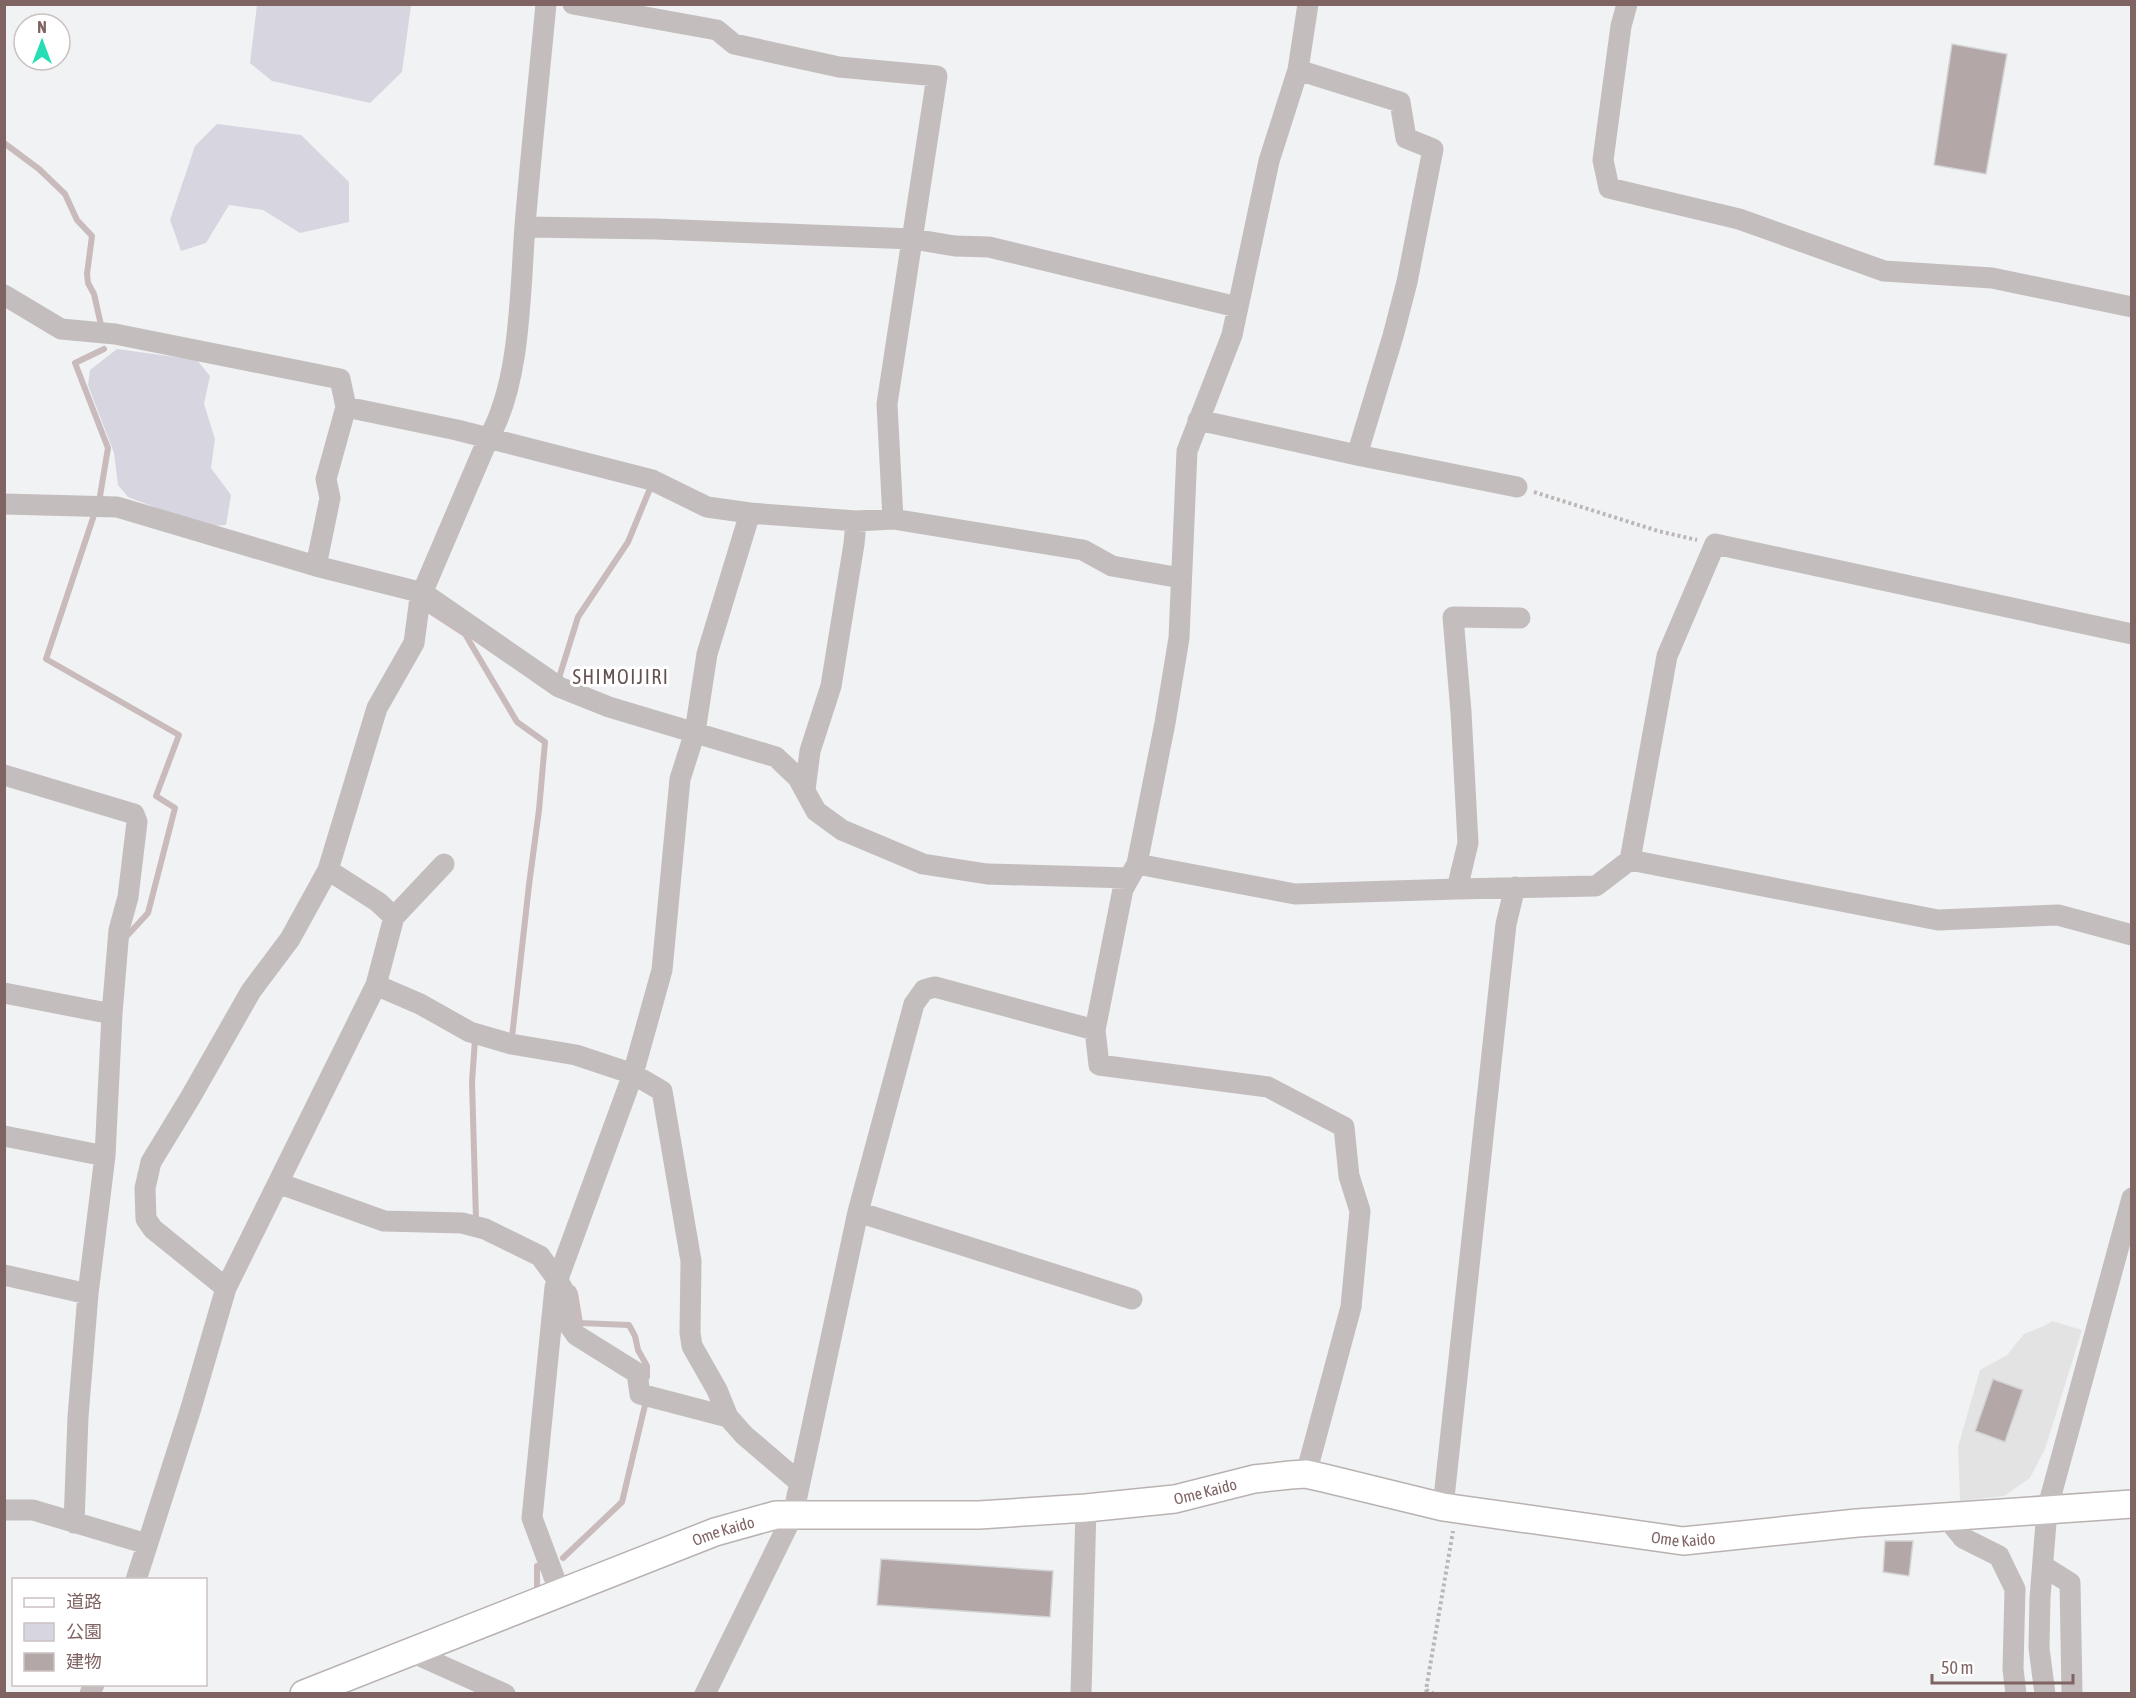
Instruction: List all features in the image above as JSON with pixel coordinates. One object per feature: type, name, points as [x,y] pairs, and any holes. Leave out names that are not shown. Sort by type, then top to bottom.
[{"type":"main road","name":"Ome Kaido","points":[[304,1694],[715,1532],[776,1515],[979,1515],[1086,1508],[1175,1499],[1254,1479],[1306,1474],[1450,1508],[1683,1541],[1857,1523],[2132,1504]]},
{"type":"street","points":[[226,1288],[146,1220],[145,1188],[151,1162],[251,991],[290,939],[328,870],[377,708],[414,643],[421,595],[488,439],[499,421],[511,377],[546,4]]},
{"type":"street","points":[[573,4],[717,30],[734,44],[839,67],[938,76],[887,404],[893,519]]},
{"type":"street","points":[[1306,1474],[1351,1306],[1360,1211],[1349,1176],[1344,1127],[1268,1087],[1099,1065],[1095,1029],[1123,889],[1133,871],[1166,723],[1179,638],[1187,451],[1232,335],[1269,161],[1298,70],[1308,4]]},
{"type":"street","points":[[1626,4],[1621,26],[1604,159],[1609,188],[1739,219],[1884,272],[1992,278],[2132,307]]},
{"type":"street","points":[[1298,70],[1400,102],[1406,138],[1433,149],[1407,282],[1357,455]]},
{"type":"street","points":[[525,227],[656,229],[913,239],[955,246],[989,247],[1237,307]]},
{"type":"street","points":[[4,295],[61,329],[115,334],[340,379],[346,407],[326,479],[330,498],[316,566]]},
{"type":"street","points":[[346,407],[457,430],[652,480],[707,507],[750,513],[856,521],[893,519],[1083,550],[1112,566],[1181,578]]},
{"type":"street","points":[[1198,420],[1357,455],[1516,486]]},
{"type":"street","points":[[4,504],[117,507],[421,595],[559,687],[609,707],[776,757],[798,778],[816,811],[842,830],[923,864],[987,874],[1133,871],[1295,894],[1596,886],[1630,860],[1667,656],[1715,544],[2132,634]]},
{"type":"street","points":[[560,1593],[532,1518],[555,1287],[633,1074],[662,970],[680,779],[695,732],[707,654],[750,513]]},
{"type":"street","points":[[805,790],[810,751],[831,686],[856,521]]},
{"type":"street","points":[[1456,889],[1468,843],[1453,617],[1520,618]]},
{"type":"street","points":[[4,775],[134,814],[137,822],[128,897],[119,930],[105,1156],[88,1294],[78,1417],[74,1523]]},
{"type":"street","points":[[1630,860],[1938,920],[2058,915],[2132,935]]},
{"type":"street","points":[[137,1578],[191,1408],[226,1288],[376,985],[393,917],[444,864]]},
{"type":"street","points":[[328,870],[378,902],[393,917]]},
{"type":"street","points":[[1450,1508],[1506,924],[1515,887]]},
{"type":"street","points":[[376,985],[420,1004],[470,1032],[511,1044],[576,1055],[633,1074],[662,1090],[691,1261],[690,1333],[692,1346],[717,1390],[728,1417],[744,1435],[799,1482]]},
{"type":"street","points":[[705,1694],[793,1515],[858,1212],[914,1004],[924,990],[935,987],[1095,1029]]},
{"type":"street","points":[[4,993],[112,1014]]},
{"type":"street","points":[[4,1136],[105,1156]]},
{"type":"street","points":[[278,1183],[384,1221],[462,1223],[485,1228],[540,1256],[565,1293],[566,1321],[576,1335],[637,1372],[640,1394],[728,1417]]},
{"type":"street","points":[[2045,1694],[2039,1648],[2047,1510],[2132,1198]]},
{"type":"street","points":[[858,1212],[1132,1299]]},
{"type":"street","points":[[4,1275],[88,1294]]},
{"type":"street","points":[[1081,1694],[1086,1508]]},
{"type":"street","points":[[4,1510],[33,1510],[147,1544]]},
{"type":"street","points":[[1946,1517],[1963,1538],[1999,1556],[2015,1590],[2013,1669],[2016,1694]]},
{"type":"street","points":[[2043,1566],[2070,1583],[2072,1694]]},
{"type":"street","points":[[411,1652],[505,1694]]},
{"type":"path","points":[[1516,486],[1658,531],[1715,544]]},
{"type":"path","points":[[1434,1694],[1426,1690],[1450,1508]]},
{"type":"shaded area","points":[[2052,1321],[2082,1330],[2045,1449],[2030,1478],[2004,1496],[1960,1501],[1958,1447],[1980,1370],[2007,1355],[2024,1334]]},
{"type":"green space","points":[[257,5],[411,5],[402,72],[370,103],[272,81],[250,63]]},
{"type":"green space","points":[[217,124],[301,135],[349,182],[349,222],[300,233],[263,210],[229,205],[206,243],[181,251],[170,220],[195,146]]},
{"type":"green space","points":[[117,349],[197,360],[210,376],[204,404],[215,439],[211,468],[231,495],[226,525],[204,526],[128,497],[118,485],[114,453],[88,385],[90,370]]},
{"type":"building","points":[[1952,44],[2007,54],[1986,174],[1934,165]]},
{"type":"building","points":[[1993,1379],[2023,1390],[2005,1442],[1975,1431]]},
{"type":"building","points":[[1885,1541],[1913,1541],[1909,1576],[1883,1572]]},
{"type":"building","points":[[881,1559],[1053,1571],[1050,1617],[877,1605]]},
{"type":"waterway","points":[[4,143],[39,169],[65,194],[77,220],[92,236],[87,274],[101,325]]},
{"type":"waterway","points":[[99,502],[108,448],[75,363],[104,349]]},
{"type":"waterway","points":[[558,681],[578,617],[628,542],[649,491]]},
{"type":"waterway","points":[[95,512],[46,659],[179,735],[156,796],[175,808],[148,913],[125,938]]},
{"type":"waterway","points":[[422,606],[465,634],[517,722],[545,742],[512,1037],[508,1036]]},
{"type":"waterway","points":[[475,1040],[472,1082],[476,1219],[479,1220]]},
{"type":"waterway","points":[[573,1289],[580,1323],[629,1325],[635,1336],[638,1350],[647,1366],[647,1377]]},
{"type":"waterway","points":[[563,1558],[622,1502],[646,1401]]},
{"type":"waterway","points":[[537,1566],[537,1590]]},
{"type":"district","name":"SHIMOIJIRI","points":[[621,677]]}]
